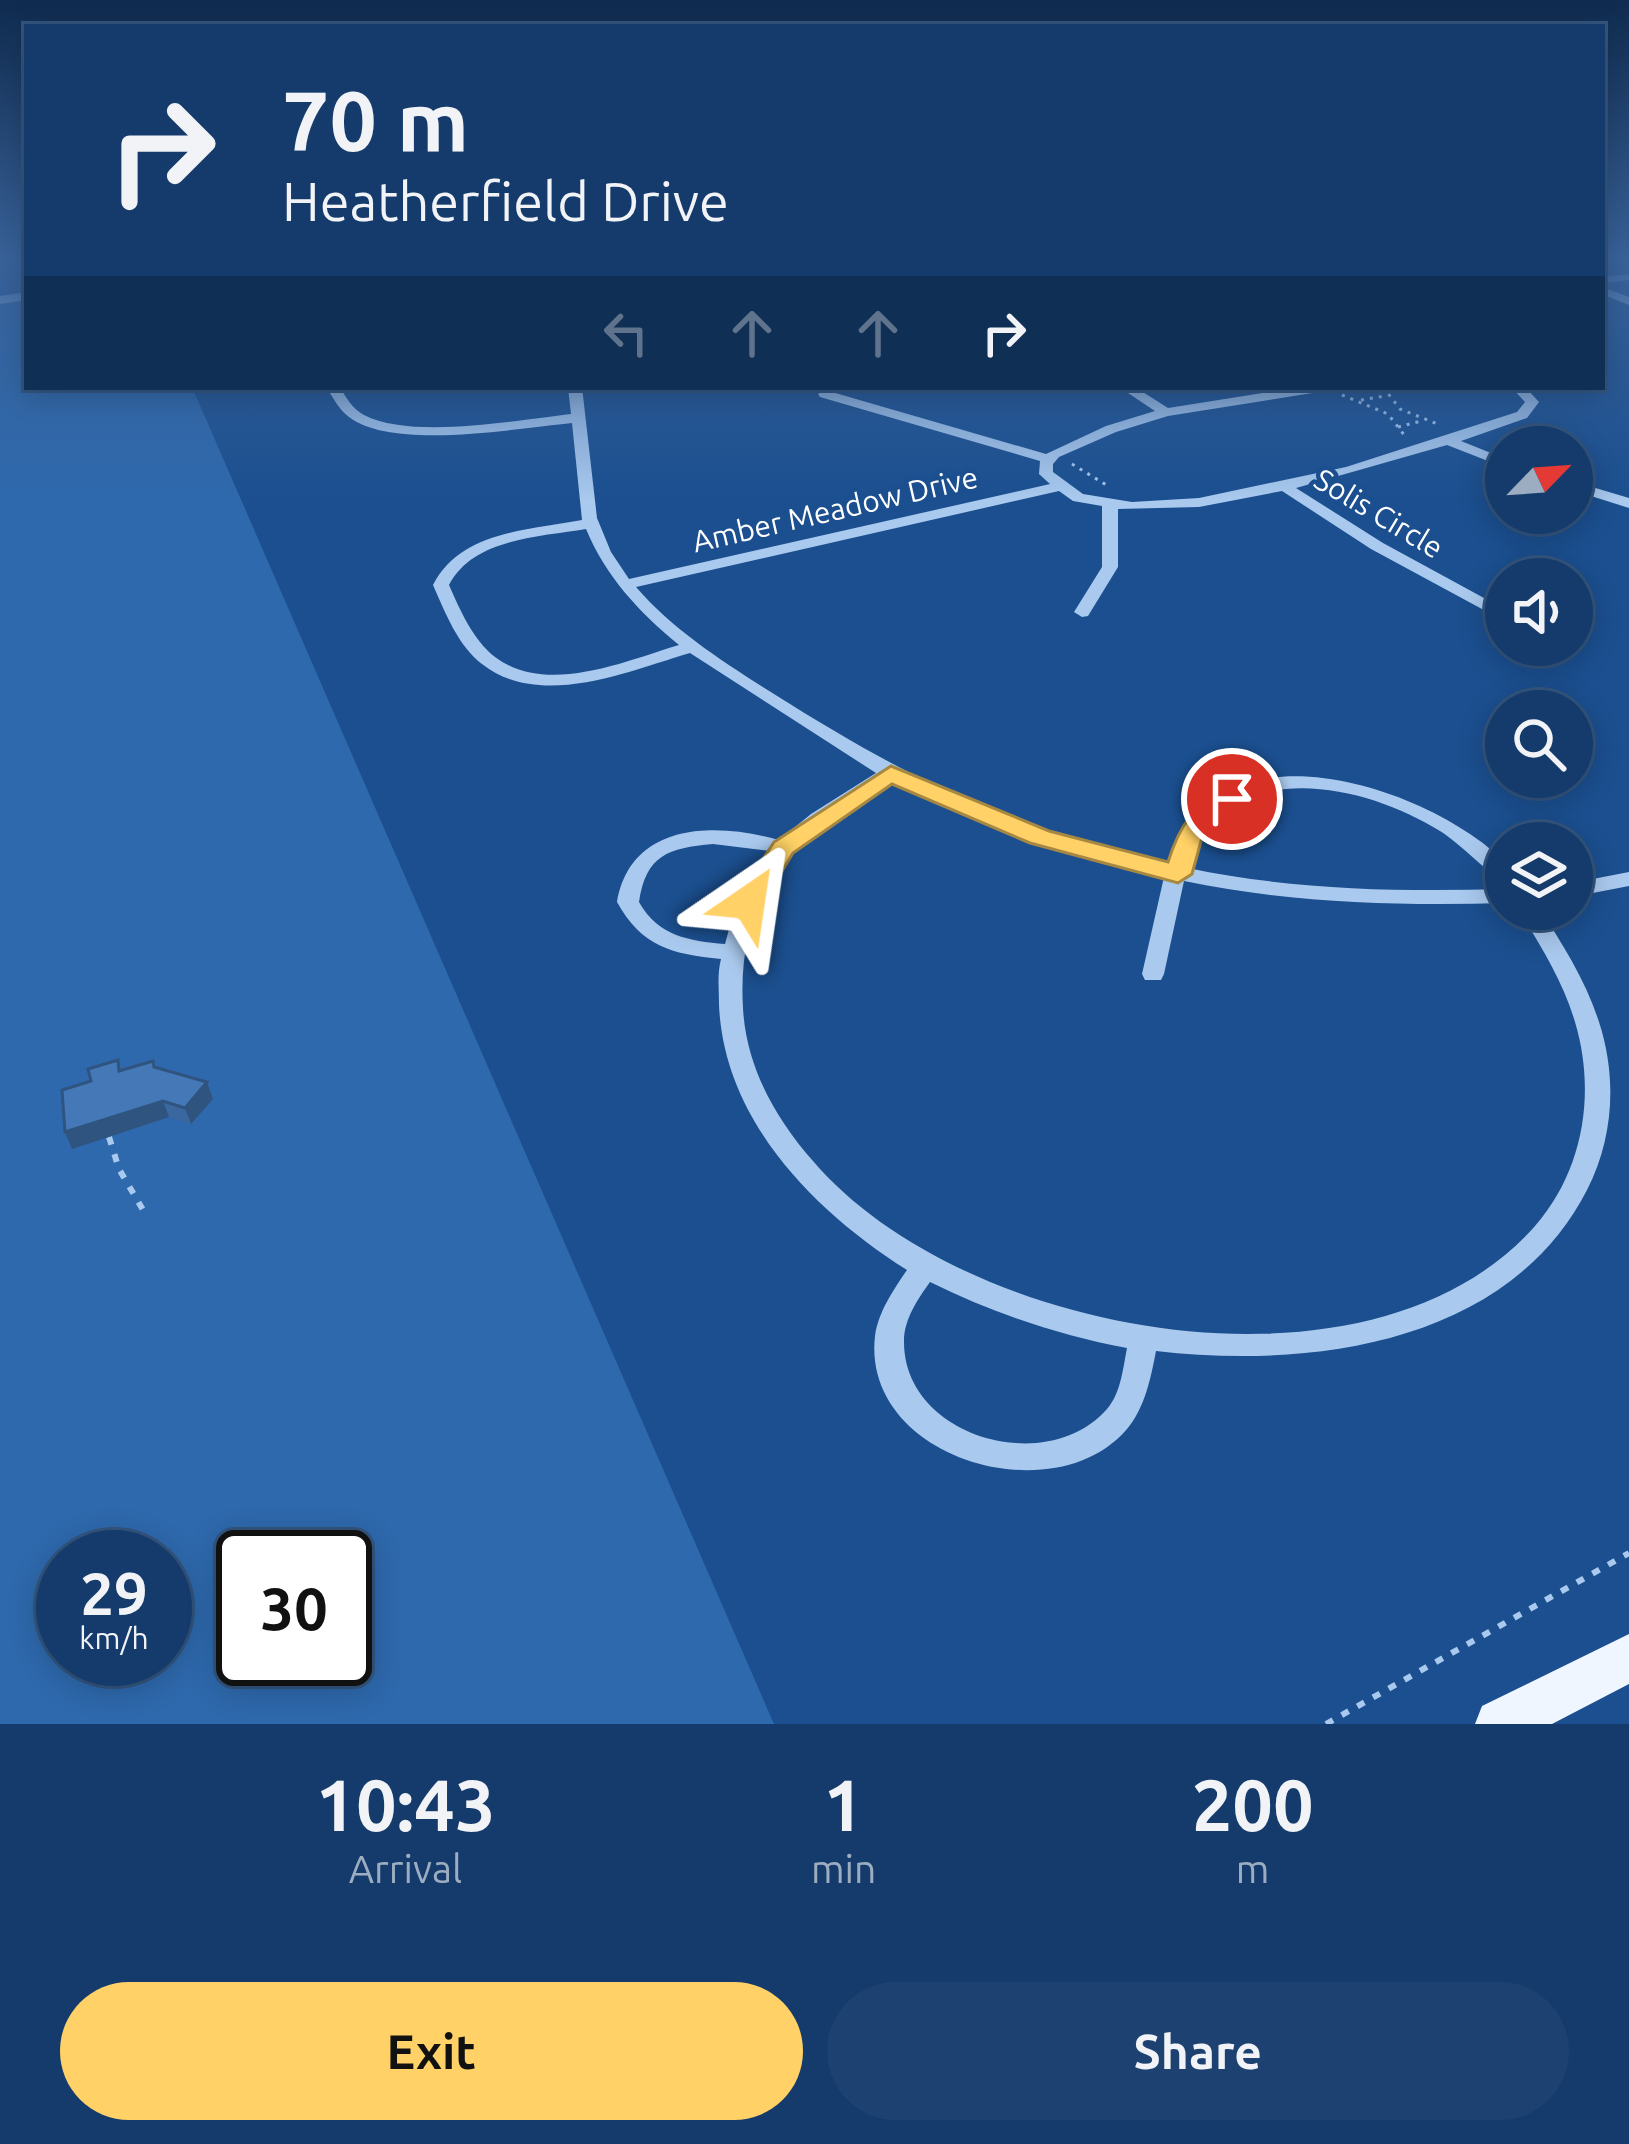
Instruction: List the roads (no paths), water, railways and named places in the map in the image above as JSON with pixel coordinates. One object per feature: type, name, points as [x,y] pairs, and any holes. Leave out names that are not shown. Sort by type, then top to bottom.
[{"type":"main road","points":[[1500,1724],[1629,1658]]},
{"type":"street","points":[[335,390],[357,417],[384,426],[435,428],[577,418]]},
{"type":"street","points":[[574,390],[591,523],[627,584],[656,618],[691,647],[891,773],[1039,837],[1178,874],[1341,896],[1485,896]]},
{"type":"street","points":[[1131,390],[1166,412]]},
{"type":"street","points":[[825,394],[1049,459],[1111,429],[1166,412],[1330,390]]},
{"type":"street","points":[[1049,459],[1046,474],[1055,487],[1111,501],[1225,500],[1288,489],[1446,434],[1528,412],[1531,397],[1522,390]]},
{"type":"street","points":[[1446,434],[1485,454]]},
{"type":"street","name":"Amber Meadow Drive","points":[[627,584],[1055,487]]},
{"type":"street","name":"Solis Circle","points":[[1288,489],[1485,605]]},
{"type":"street","points":[[1593,492],[1629,503]]},
{"type":"street","points":[[1082,612],[1110,567],[1111,501]]},
{"type":"street","points":[[591,523],[494,543],[465,553],[447,568],[441,584],[483,656],[518,674],[560,678],[691,647]]},
{"type":"street","points":[[891,773],[783,848],[749,902],[730,952],[731,1035],[758,1108],[835,1201],[925,1267],[1076,1328],[1198,1346],[1311,1342],[1380,1329],[1485,1285],[1556,1222],[1588,1171],[1600,1136],[1604,1066],[1580,989],[1542,930]]},
{"type":"street","points":[[1153,974],[1190,833],[1216,806],[1268,788],[1311,785],[1379,794],[1421,809],[1468,837],[1485,854]]},
{"type":"street","points":[[730,952],[680,946],[646,930],[628,902],[632,878],[665,847],[698,836],[734,834],[783,848]]},
{"type":"street","points":[[1593,886],[1629,880]]},
{"type":"street","points":[[925,1267],[894,1318],[891,1363],[913,1408],[964,1447],[1029,1459],[1064,1453],[1095,1439],[1115,1422],[1128,1400],[1143,1341]]}]
